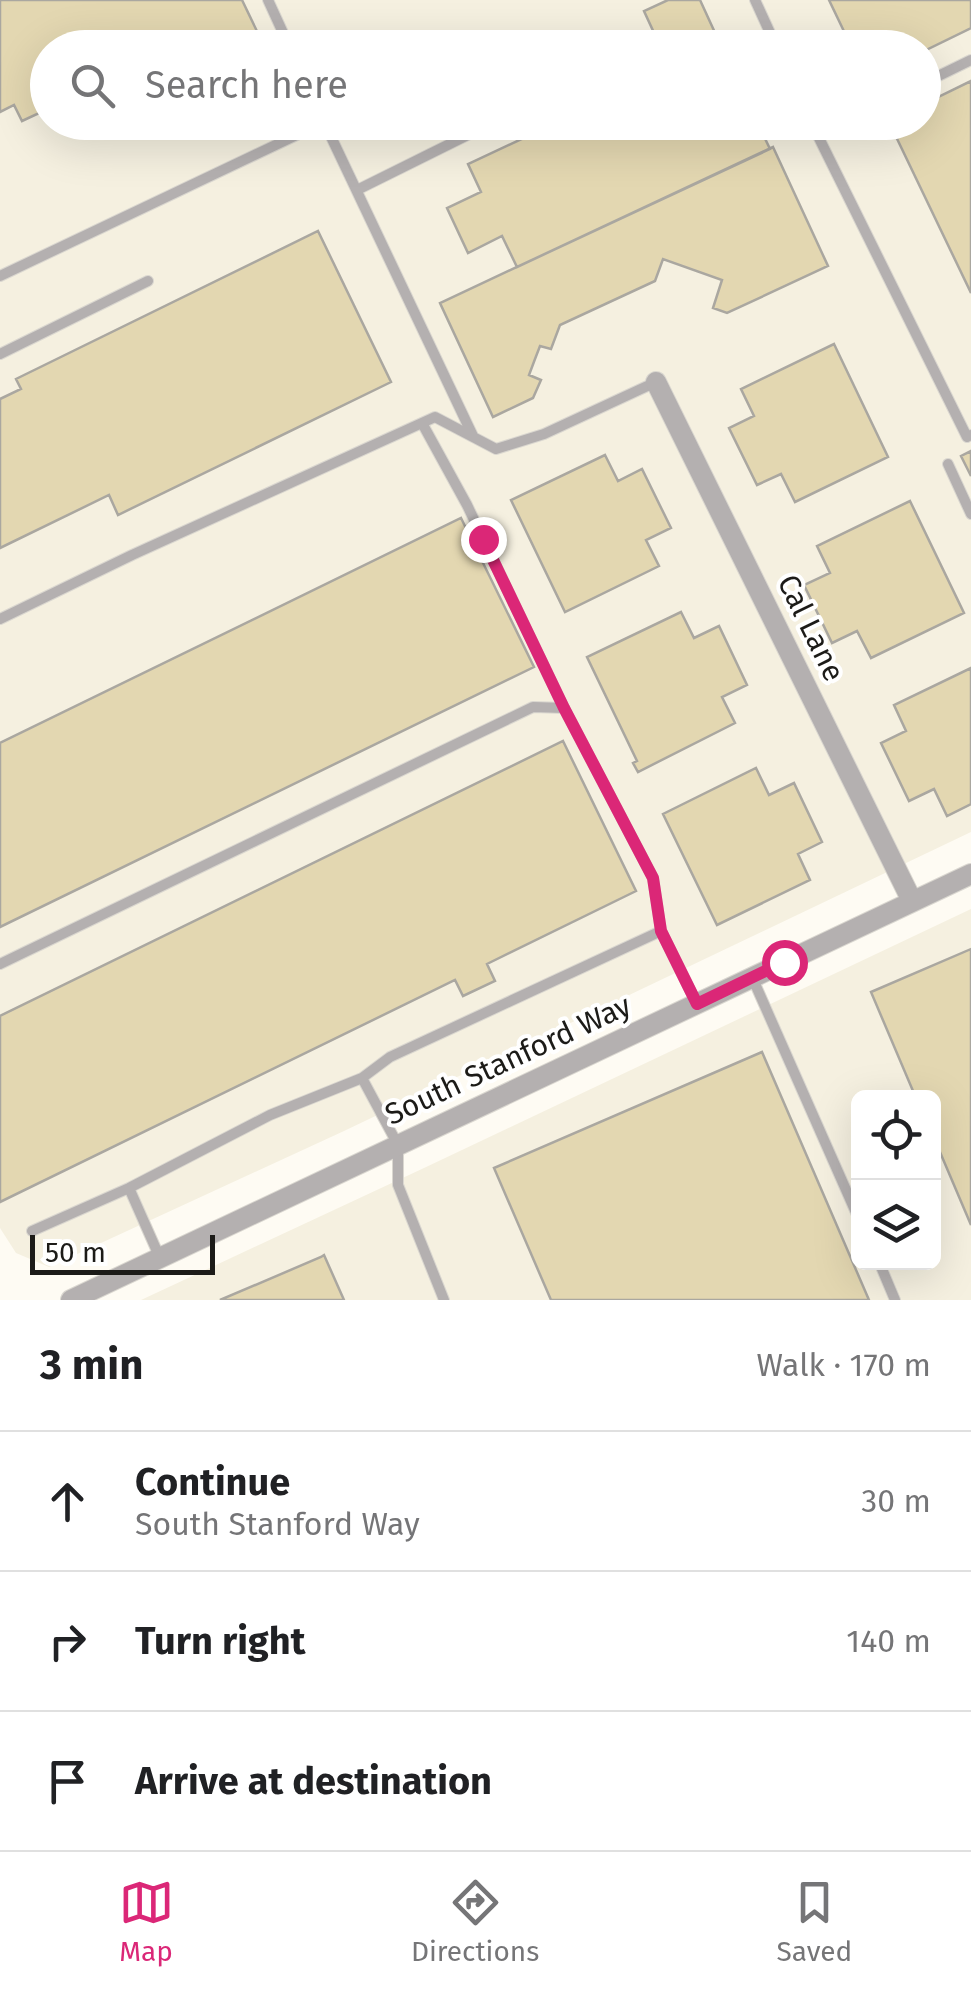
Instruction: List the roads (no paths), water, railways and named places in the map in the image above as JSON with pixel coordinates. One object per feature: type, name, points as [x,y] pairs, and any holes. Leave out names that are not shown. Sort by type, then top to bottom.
[{"type":"street","name":"Cal Lane","points":[[656,382],[912,902]]},
{"type":"street","name":"South Stanford Way","points":[[71,1300],[95,1295],[160,1258],[971,874]]},
{"type":"lane","points":[[268,0],[282,30]]},
{"type":"lane","points":[[755,0],[769,30]]},
{"type":"lane","points":[[941,75],[971,60]]},
{"type":"lane","points":[[0,276],[286,140]]},
{"type":"lane","points":[[333,140],[474,437]]},
{"type":"lane","points":[[357,190],[458,140]]},
{"type":"lane","points":[[820,140],[967,437],[971,435]]},
{"type":"lane","points":[[0,354],[148,281]]},
{"type":"lane","points":[[0,619],[435,417],[496,449],[544,434],[656,382]]},
{"type":"lane","points":[[422,422],[653,878],[661,931],[697,1004]]},
{"type":"lane","points":[[948,464],[971,514]]},
{"type":"lane","points":[[0,964],[533,707],[564,708]]},
{"type":"lane","points":[[32,1231],[129,1188],[270,1114],[362,1078],[390,1057],[661,931]]},
{"type":"lane","points":[[752,978],[851,1201]]},
{"type":"lane","points":[[362,1078],[398,1145],[398,1185],[444,1300]]},
{"type":"lane","points":[[129,1188],[160,1258]]},
{"type":"lane","points":[[882,1270],[895,1300]]}]
